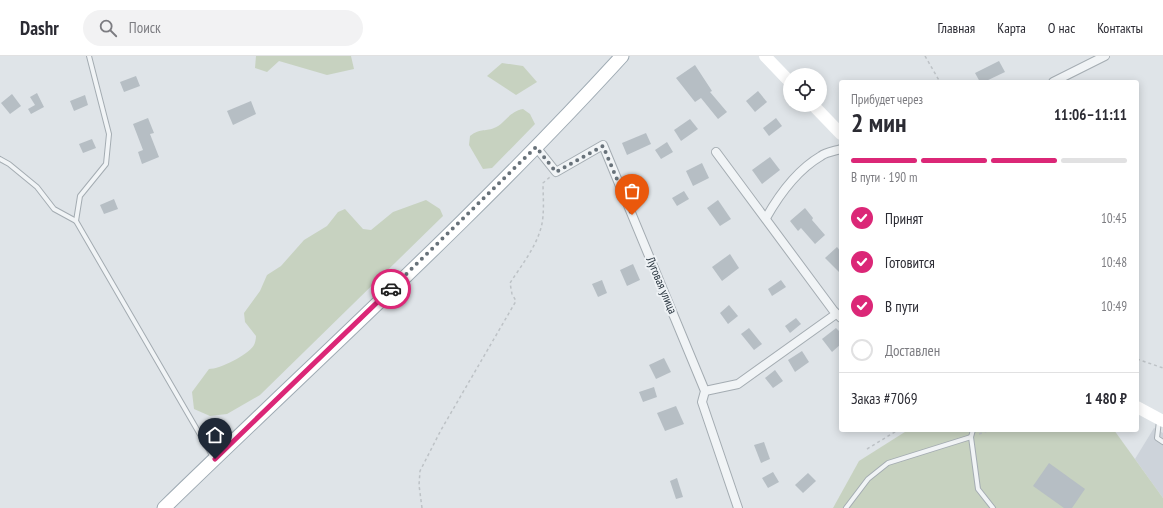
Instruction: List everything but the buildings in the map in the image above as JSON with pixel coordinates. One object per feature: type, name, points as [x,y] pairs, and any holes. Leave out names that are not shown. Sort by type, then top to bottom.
[{"type":"main road","points":[[164,508],[536,147],[622,56]]},
{"type":"main road","points":[[765,56],[783,75]]},
{"type":"main road","points":[[820,112],[839,132]]},
{"type":"main road","points":[[1139,408],[1161,420]]},
{"type":"street","points":[[1057,80],[1105,56]]},
{"type":"street","name":"Луговая улица","points":[[556,172],[603,146],[705,392],[702,402],[738,508]]},
{"type":"street","points":[[536,147],[556,172]]},
{"type":"street","points":[[766,218],[779,196],[799,174],[821,156],[839,150]]},
{"type":"street","points":[[705,392],[738,384],[839,316],[716,152]]},
{"type":"lane","points":[[76,221],[80,196],[106,164],[109,134],[89,56]]},
{"type":"lane","points":[[0,159],[9,164],[36,187],[54,209],[76,221],[215,459]]},
{"type":"lane","points":[[1161,420],[1156,438],[1163,442]]},
{"type":"lane","points":[[972,432],[971,437],[978,489],[993,508]]},
{"type":"lane","points":[[846,508],[868,479],[888,463],[971,437]]},
{"type":"path","points":[[925,56],[939,80]]},
{"type":"path","points":[[422,508],[418,485],[420,471],[441,430],[516,301],[512,294],[510,283],[534,244],[543,216],[543,183],[556,172]]},
{"type":"path","points":[[1139,360],[1163,368]]},
{"type":"path","points":[[867,450],[895,432]]},
{"type":"path","points":[[971,437],[985,432]]},
{"type":"shaded area","points":[[1154,428],[1163,433],[1163,498],[1135,459]]},
{"type":"green space","points":[[256,56],[351,56],[354,69],[327,75],[279,61],[267,72],[255,68]]},
{"type":"green space","points":[[502,63],[523,66],[537,82],[516,95],[487,76]]},
{"type":"green space","points":[[523,109],[530,114],[535,124],[492,168],[483,169],[469,145],[470,136],[479,131],[498,126],[510,115]]},
{"type":"green space","points":[[426,200],[440,209],[443,216],[260,395],[227,414],[210,416],[194,409],[192,392],[209,369],[220,367],[233,361],[246,353],[254,345],[256,336],[245,322],[244,313],[260,291],[267,275],[281,266],[304,240],[327,226],[338,212],[345,209],[363,229],[371,230],[393,212]]},
{"type":"green space","points":[[905,432],[1115,432],[1163,498],[1163,508],[833,508],[859,461]]},
{"type":"way so far","points":[[391,289],[536,147],[556,172],[603,146],[632,215]]},
{"type":"route","points":[[215,459],[391,289]]}]
